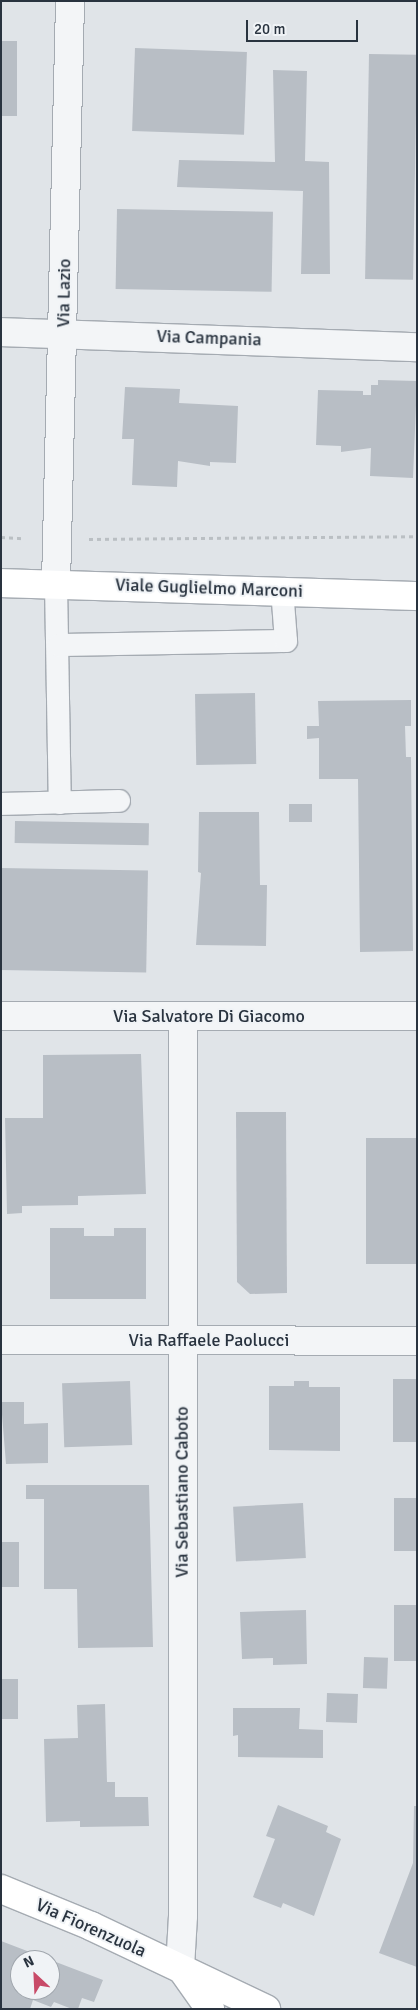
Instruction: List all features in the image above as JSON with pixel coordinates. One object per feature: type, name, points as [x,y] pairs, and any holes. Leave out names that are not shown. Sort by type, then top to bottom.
[{"type":"main road","name":"Viale Guglielmo Marconi","points":[[1,583],[282,589],[417,596]]},
{"type":"main road","name":"Via Fiorenzuola","points":[[1,1889],[91,1926],[266,2009]]},
{"type":"main road","points":[[180,1968],[210,2009]]},
{"type":"street","name":"Via Lazio","points":[[56,584],[55,539],[64,332],[70,1]]},
{"type":"street","name":"Via Campania","points":[[1,332],[64,332],[417,346]]},
{"type":"street","name":"Via Salvatore Di Giacomo","points":[[1,1016],[417,1016]]},
{"type":"street","name":"Via Sebastiano Caboto","points":[[180,1968],[183,1916],[181,1340],[183,1016]]},
{"type":"street","name":"Via Raffaele Paolucci","points":[[1,1340],[417,1340]]},
{"type":"lane","points":[[56,584],[59,645],[60,803]]},
{"type":"lane","points":[[59,645],[286,641],[282,589]]},
{"type":"lane","points":[[1,804],[119,801]]},
{"type":"path","points":[[1,538],[417,536]]},
{"type":"building","points":[[1,41],[17,41],[17,116],[1,116]]},
{"type":"building","points":[[135,48],[247,52],[244,135],[132,131]]},
{"type":"building","points":[[369,54],[417,55],[413,280],[365,279]]},
{"type":"building","points":[[273,70],[307,71],[305,161],[329,162],[330,274],[301,274],[303,191],[177,187],[179,160],[275,162]]},
{"type":"building","points":[[117,209],[273,212],[272,292],[116,289]]},
{"type":"building","points":[[378,380],[417,381],[413,478],[370,476],[371,448],[341,452],[341,446],[316,445],[318,390],[363,391],[363,395],[371,395],[371,385],[378,385]]},
{"type":"building","points":[[125,387],[180,389],[179,403],[238,406],[236,463],[210,462],[210,466],[178,461],[177,487],[132,485],[134,439],[122,439]]},
{"type":"building","points":[[255,693],[256,764],[196,765],[195,694]]},
{"type":"building","points":[[411,700],[411,726],[405,726],[406,757],[411,757],[413,951],[360,952],[358,779],[319,779],[319,738],[307,739],[307,726],[319,726],[318,701]]},
{"type":"building","points":[[289,804],[312,804],[312,822],[289,822]]},
{"type":"building","points":[[199,812],[259,812],[260,885],[267,885],[266,946],[196,945],[201,873],[198,872]]},
{"type":"building","points":[[15,821],[149,823],[149,845],[15,843]]},
{"type":"building","points":[[1,868],[148,871],[146,973],[1,970]]},
{"type":"building","points":[[141,1054],[146,1194],[78,1196],[78,1205],[22,1206],[22,1213],[7,1214],[5,1118],[43,1118],[43,1055]]},
{"type":"building","points":[[236,1112],[286,1112],[287,1293],[250,1294],[237,1282]]},
{"type":"building","points":[[366,1138],[417,1138],[417,1264],[366,1264]]},
{"type":"building","points":[[50,1228],[84,1228],[84,1236],[114,1236],[114,1228],[146,1228],[146,1299],[50,1299]]},
{"type":"building","points":[[393,1379],[417,1379],[417,1442],[393,1442]]},
{"type":"building","points":[[130,1381],[132,1445],[64,1447],[62,1383]]},
{"type":"building","points":[[294,1381],[309,1381],[309,1387],[340,1387],[340,1451],[269,1450],[269,1386],[294,1386]]},
{"type":"building","points":[[1,1402],[24,1402],[24,1424],[48,1423],[48,1463],[6,1464]]},
{"type":"building","points":[[26,1485],[149,1485],[153,1647],[78,1648],[77,1589],[44,1589],[44,1499],[26,1499]]},
{"type":"building","points":[[394,1498],[417,1498],[417,1551],[394,1551]]},
{"type":"building","points":[[303,1503],[306,1558],[236,1562],[233,1507]]},
{"type":"building","points":[[1,1542],[19,1542],[19,1587],[1,1587]]},
{"type":"building","points":[[394,1605],[417,1605],[417,1661],[394,1661]]},
{"type":"building","points":[[306,1610],[307,1664],[273,1665],[273,1658],[242,1659],[240,1612]]},
{"type":"building","points":[[364,1657],[388,1658],[387,1689],[363,1688]]},
{"type":"building","points":[[1,1679],[18,1679],[18,1719],[1,1719]]},
{"type":"building","points":[[327,1693],[358,1694],[357,1723],[326,1722]]},
{"type":"building","points":[[105,1704],[107,1782],[115,1782],[115,1797],[148,1797],[149,1826],[80,1827],[80,1821],[46,1822],[44,1739],[78,1738],[77,1705]]},
{"type":"building","points":[[233,1708],[300,1708],[299,1729],[323,1730],[323,1758],[238,1757],[238,1735],[233,1736]]},
{"type":"building","points":[[278,1805],[328,1826],[326,1832],[341,1839],[314,1916],[283,1903],[281,1908],[253,1897],[275,1839],[266,1836]]},
{"type":"building","points":[[414,1806],[417,1806],[417,1967],[379,1953],[413,1863]]},
{"type":"building","points":[[1,1941],[25,1950],[10,1950],[10,2000],[33,2000],[30,2009],[1,2009]]},
{"type":"building","points":[[60,1964],[103,1980],[94,2002],[82,1998],[78,2009],[72,2009],[54,2002],[51,2007],[33,2000],[60,2000]]}]
